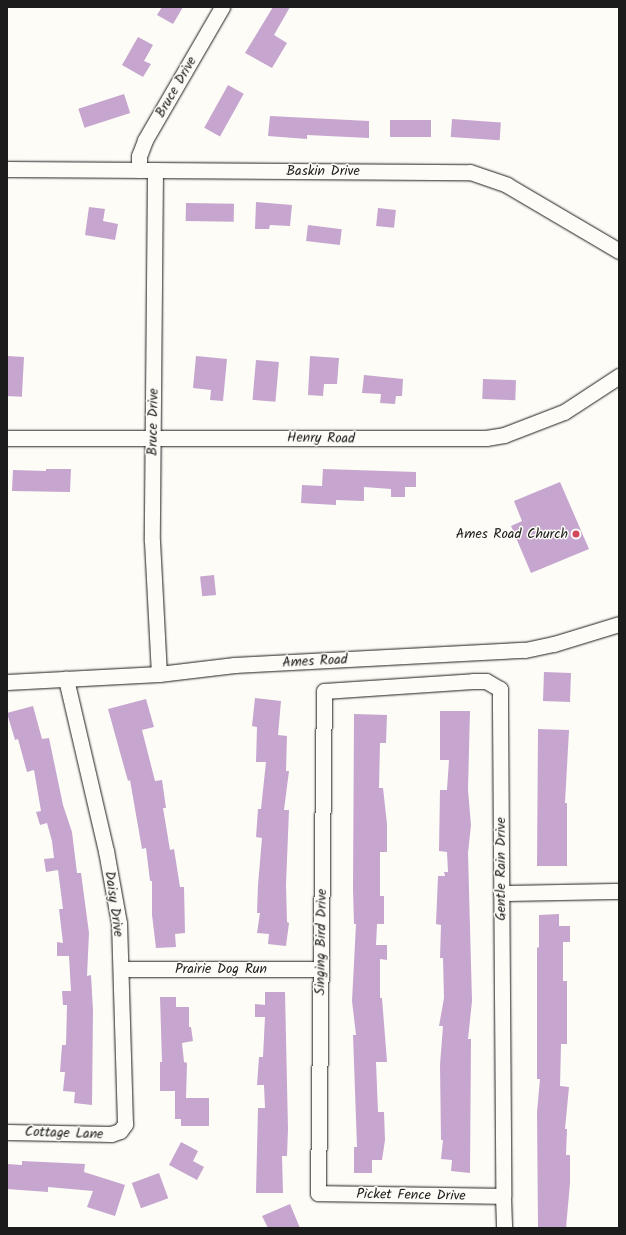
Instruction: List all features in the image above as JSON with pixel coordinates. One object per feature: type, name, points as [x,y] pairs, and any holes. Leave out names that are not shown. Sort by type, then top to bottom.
[{"type":"street","name":"Bruce Drive","points":[[139,170],[139,156],[145,140],[222,7]]},
{"type":"street","name":"Baskin Drive","points":[[7,169],[470,172],[507,186],[619,251]]},
{"type":"street","name":"Bruce Drive","points":[[155,170],[152,541],[159,674]]},
{"type":"street","name":"Henry Road","points":[[7,438],[154,436],[486,438],[504,435],[564,412],[595,394],[619,376]]},
{"type":"street","name":"Ames Road","points":[[7,682],[159,674],[234,665],[525,650],[554,644],[619,624]]},
{"type":"street","name":"Daisy Drive","points":[[66,679],[107,858],[119,923],[126,1115],[120,1131]]},
{"type":"street","name":"Gentle Rain Drive","points":[[324,691],[473,681],[486,681],[500,689],[504,1228]]},
{"type":"street","name":"Singing Bird Drive","points":[[318,1193],[324,691]]},
{"type":"street","points":[[501,893],[619,892]]},
{"type":"street","name":"Prairie Dog Run","points":[[121,969],[320,969]]},
{"type":"street","name":"Cottage Lane","points":[[7,1132],[111,1134],[120,1131]]},
{"type":"street","name":"Picket Fence Drive","points":[[318,1193],[503,1196]]},
{"type":"building","points":[[162,7],[183,7],[173,24],[157,15]]},
{"type":"building","points":[[273,7],[290,7],[274,35],[287,43],[272,68],[245,53]]},
{"type":"building","points":[[138,37],[153,45],[144,61],[151,64],[143,77],[122,65]]},
{"type":"building","points":[[228,85],[244,94],[220,137],[204,128]]},
{"type":"building","points":[[124,94],[130,113],[85,128],[78,109]]},
{"type":"building","points":[[270,116],[369,121],[369,138],[307,135],[307,139],[268,136]]},
{"type":"building","points":[[452,119],[501,122],[500,140],[451,137]]},
{"type":"building","points":[[390,120],[431,120],[431,137],[390,137]]},
{"type":"building","points":[[256,202],[292,205],[290,226],[270,225],[269,229],[255,229]]},
{"type":"building","points":[[186,203],[234,204],[234,222],[186,221]]},
{"type":"building","points":[[89,207],[105,209],[103,221],[118,224],[115,240],[85,235]]},
{"type":"building","points":[[378,208],[396,210],[394,228],[376,226]]},
{"type":"building","points":[[308,225],[342,229],[340,245],[306,241]]},
{"type":"building","points":[[7,356],[24,357],[22,397],[7,396]]},
{"type":"building","points":[[196,356],[227,359],[223,401],[210,400],[211,390],[193,388]]},
{"type":"building","points":[[310,356],[339,358],[337,384],[324,384],[323,396],[308,395]]},
{"type":"building","points":[[256,360],[279,362],[275,402],[253,400]]},
{"type":"building","points":[[364,375],[403,379],[402,396],[396,396],[395,404],[380,403],[381,394],[362,393]]},
{"type":"building","points":[[483,379],[516,380],[515,400],[482,399]]},
{"type":"building","points":[[46,469],[71,469],[70,492],[12,491],[13,470],[46,471]]},
{"type":"building","points":[[323,469],[416,472],[416,487],[405,487],[405,497],[391,497],[391,489],[364,487],[364,501],[336,500],[336,505],[301,503],[302,485],[322,486]]},
{"type":"building","points":[[560,482],[589,549],[531,573],[511,526],[522,521],[514,501]]},
{"type":"building","points":[[214,575],[216,595],[202,596],[200,576]]},
{"type":"building","points":[[544,672],[571,673],[570,702],[543,701]]},
{"type":"building","points":[[255,698],[281,701],[278,735],[287,736],[286,771],[289,771],[284,810],[289,810],[286,885],[287,922],[289,923],[286,946],[268,944],[269,934],[257,933],[260,913],[257,913],[262,838],[256,837],[258,809],[261,809],[266,762],[256,762],[257,727],[252,726]]},
{"type":"building","points":[[146,699],[154,727],[142,730],[155,781],[162,780],[166,808],[163,808],[170,850],[174,849],[180,887],[184,887],[185,933],[175,934],[176,947],[156,948],[152,915],[152,881],[150,881],[146,848],[142,849],[130,780],[128,781],[108,709]]},
{"type":"building","points":[[33,706],[42,739],[49,738],[63,805],[72,832],[77,873],[81,873],[89,933],[87,976],[91,975],[93,1011],[92,1105],[74,1103],[75,1092],[63,1091],[65,1072],[60,1072],[62,1045],[66,1045],[67,1005],[63,1005],[62,991],[71,991],[69,956],[57,956],[57,942],[63,943],[59,909],[63,909],[58,870],[46,872],[44,859],[54,858],[52,841],[47,823],[40,825],[36,812],[41,811],[34,770],[27,772],[18,739],[15,740],[7,713]]},
{"type":"building","points":[[440,711],[470,711],[468,790],[471,825],[468,853],[472,1001],[468,1039],[471,1039],[470,1173],[451,1171],[452,1160],[441,1159],[443,1140],[441,1140],[440,1065],[443,1026],[439,1026],[444,998],[443,958],[440,958],[441,925],[436,924],[438,876],[445,876],[444,872],[448,872],[447,852],[439,851],[440,790],[447,790],[449,760],[440,760]]},
{"type":"building","points":[[354,714],[387,715],[386,743],[380,743],[379,788],[383,788],[387,824],[387,852],[380,852],[380,896],[384,896],[384,924],[377,924],[376,945],[387,945],[387,960],[380,959],[380,998],[382,998],[387,1062],[376,1062],[378,1112],[384,1112],[385,1140],[382,1160],[372,1160],[372,1173],[354,1173],[354,1147],[357,1147],[353,1035],[356,1035],[352,1001],[356,924],[354,924],[353,890]]},
{"type":"building","points":[[538,729],[569,730],[565,803],[567,803],[567,866],[537,866]]},
{"type":"building","points":[[559,914],[559,926],[570,926],[570,942],[563,942],[563,981],[567,981],[567,1044],[561,1044],[560,1086],[569,1087],[565,1129],[567,1129],[566,1155],[570,1155],[570,1183],[566,1228],[538,1228],[537,1112],[540,1079],[537,1079],[537,948],[539,947],[539,915]]},
{"type":"building","points":[[265,992],[285,992],[288,1129],[287,1156],[282,1156],[283,1193],[256,1193],[258,1108],[265,1108],[264,1085],[257,1085],[259,1057],[263,1057],[265,1017],[255,1017],[255,1004],[265,1005]]},
{"type":"building","points":[[160,997],[176,997],[176,1007],[189,1007],[189,1027],[191,1027],[193,1041],[182,1043],[184,1062],[187,1063],[186,1098],[209,1098],[209,1126],[181,1126],[181,1119],[175,1119],[175,1091],[160,1091],[160,1062],[162,1062]]},
{"type":"building","points":[[181,1142],[198,1151],[193,1161],[204,1167],[197,1180],[169,1165]]},
{"type":"building","points":[[22,1161],[85,1164],[84,1172],[125,1185],[115,1216],[87,1207],[93,1191],[48,1187],[48,1192],[7,1189],[7,1164],[22,1165]]},
{"type":"building","points":[[159,1173],[168,1198],[141,1208],[132,1183]]},
{"type":"building","points":[[290,1204],[300,1228],[268,1228],[262,1216]]},
{"type":"place","name":"Ames Road Church","points":[[576,534]]}]
